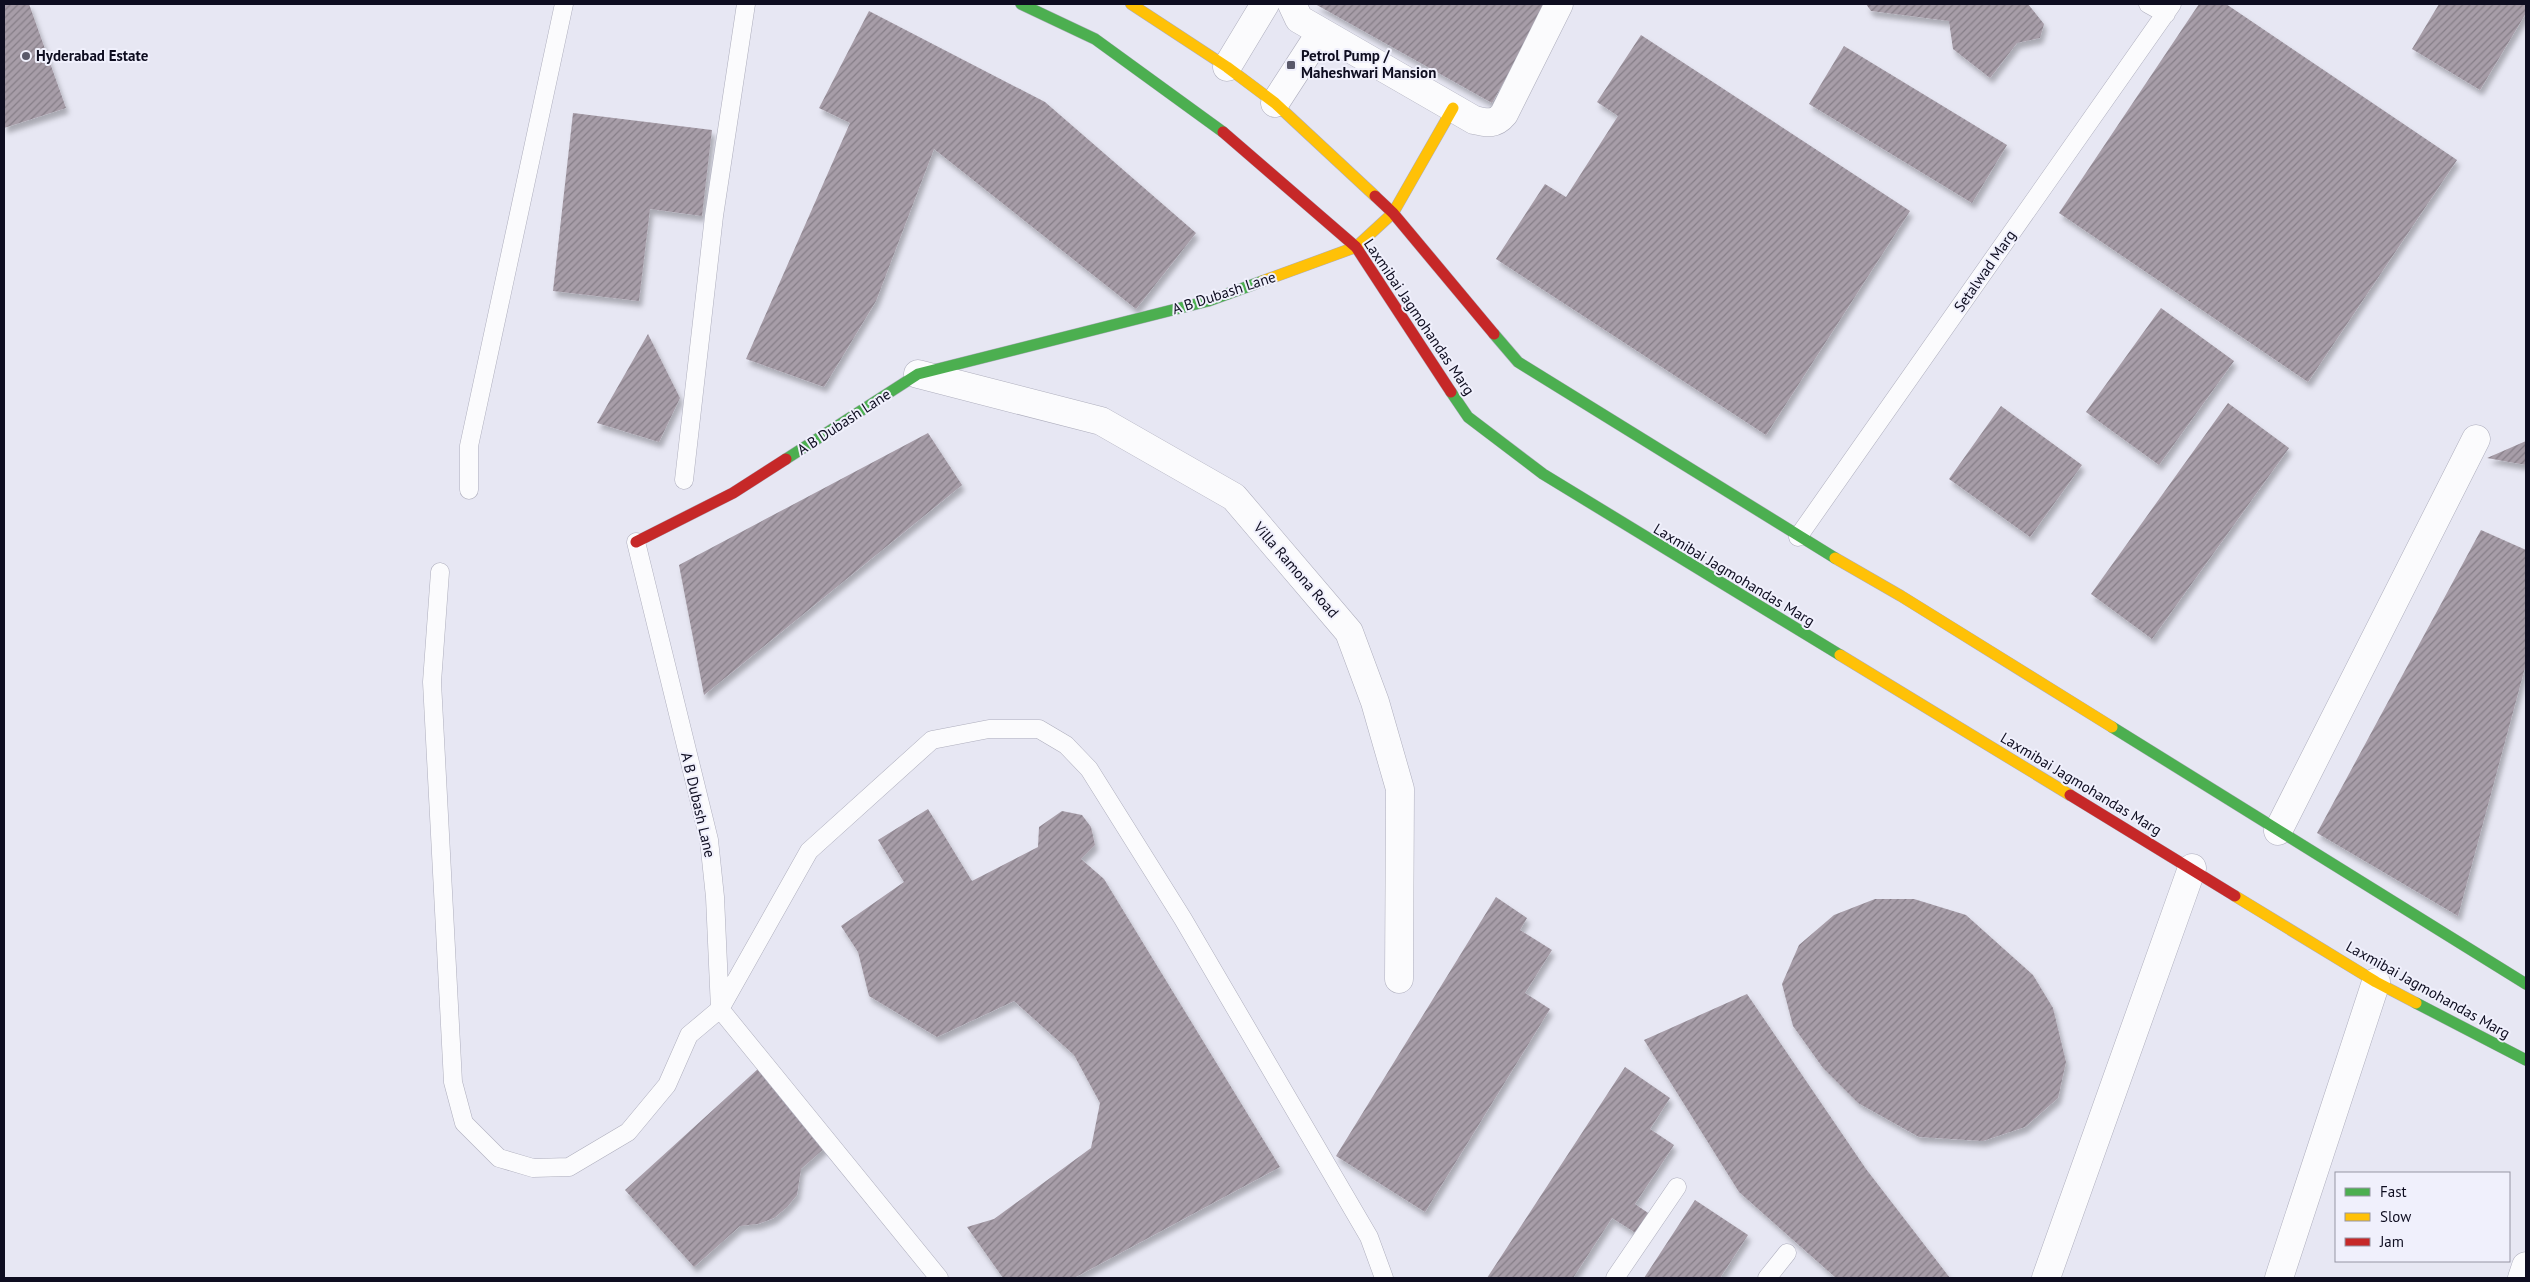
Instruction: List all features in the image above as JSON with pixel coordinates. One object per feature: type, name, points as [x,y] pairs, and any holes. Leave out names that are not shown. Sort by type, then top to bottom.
[{"type":"main road","name":"Laxmibai Jagmohandas Marg","points":[[1021,4],[1094,39],[1159,84],[1240,144],[1356,247],[1468,417],[1543,474],[1770,614],[2192,868],[2376,982],[2526,1060]]},
{"type":"main road","points":[[1131,4],[1227,67],[1275,103],[1393,213],[1518,362],[1798,537],[1901,596],[2526,984]]},
{"type":"main road","name":"A B Dubash Lane","points":[[636,542],[733,493],[918,374],[1208,301],[1356,247],[1393,213],[1453,108]]},
{"type":"street","points":[[1227,67],[1265,4]]},
{"type":"street","points":[[1292,4],[1299,19],[1474,120],[1492,123],[1497,122],[1504,114],[1559,4]]},
{"type":"street","points":[[1275,103],[1321,32]]},
{"type":"street","name":"Villa Ramona Road","points":[[918,374],[1100,420],[1234,497],[1349,632],[1375,702],[1400,789],[1399,979]]},
{"type":"street","points":[[2278,830],[2476,439]]},
{"type":"street","points":[[2046,1278],[2192,868]]},
{"type":"street","points":[[2279,1278],[2376,982]]},
{"type":"street","points":[[2522,1278],[2526,1266]]},
{"type":"lane","points":[[469,490],[469,446],[564,4]]},
{"type":"lane","points":[[684,480],[714,216],[746,4]]},
{"type":"lane","points":[[2148,4],[2169,9]]},
{"type":"lane","name":"Setalwad Marg","points":[[1798,537],[2169,9]]},
{"type":"lane","name":"A B Dubash Lane","points":[[636,542],[709,840],[716,897],[720,1009]]},
{"type":"lane","points":[[440,572],[432,682],[453,1082],[464,1123],[499,1158],[533,1168],[569,1167],[628,1132],[667,1085],[689,1035],[720,1009],[809,850],[932,740],[989,729],[1039,729],[1066,745],[1089,769],[1173,902],[1369,1237],[1384,1278]]},
{"type":"lane","points":[[720,1009],[939,1278]]},
{"type":"lane","points":[[1614,1278],[1677,1187]]},
{"type":"lane","points":[[1767,1278],[1787,1253]]},
{"type":"building","name":"Hyderabad Estate","points":[[4,4],[29,4],[66,108],[4,128]]},
{"type":"building","points":[[1315,4],[1547,4],[1492,103]]},
{"type":"building","points":[[1866,4],[2028,4],[2044,24],[2040,38],[2017,43],[1990,78],[1953,49],[1949,21],[1871,11]]},
{"type":"building","points":[[2199,4],[2226,4],[2457,160],[2308,382],[2059,213]]},
{"type":"building","points":[[2439,4],[2526,4],[2526,13],[2480,90],[2412,49]]},
{"type":"building","points":[[869,11],[1045,102],[1196,233],[1136,309],[934,149],[876,301],[824,387],[746,359],[850,123],[819,108]]},
{"type":"building","points":[[1641,35],[1910,211],[1766,435],[1496,259],[1545,184],[1566,197],[1618,116],[1597,102]]},
{"type":"building","points":[[1844,46],[2007,145],[1972,203],[1809,104]]},
{"type":"building","points":[[573,113],[712,130],[702,216],[650,209],[639,301],[553,291]]},
{"type":"building","points":[[2161,308],[2234,361],[2159,465],[2086,412]]},
{"type":"building","points":[[648,334],[680,398],[659,442],[597,423]]},
{"type":"building","points":[[2228,403],[2289,448],[2152,639],[2091,594]]},
{"type":"building","points":[[2001,406],[2082,465],[2030,537],[1949,479]]},
{"type":"building","points":[[928,433],[962,485],[704,695],[679,565]]},
{"type":"building","points":[[2526,441],[2526,465],[2487,458]]},
{"type":"building","points":[[2481,530],[2526,550],[2526,664],[2458,916],[2317,833]]},
{"type":"building","points":[[928,809],[972,881],[1038,847],[1039,827],[1062,811],[1082,815],[1091,827],[1095,845],[1081,859],[1104,879],[1280,1167],[1074,1278],[1003,1278],[967,1227],[994,1219],[1091,1148],[1100,1103],[1074,1055],[1014,1001],[937,1037],[869,996],[858,952],[841,926],[904,882],[878,840]]},
{"type":"building","points":[[1496,897],[1527,918],[1520,930],[1552,950],[1525,993],[1550,1009],[1425,1212],[1336,1156]]},
{"type":"building","points":[[1875,899],[1914,899],[1966,915],[2033,975],[2053,1008],[2066,1062],[2058,1098],[2025,1127],[1983,1141],[1919,1137],[1858,1103],[1823,1068],[1793,1026],[1782,984],[1799,945],[1834,915]]},
{"type":"building","points":[[1747,994],[1866,1169],[1950,1278],[1836,1278],[1739,1192],[1644,1040]]},
{"type":"building","points":[[1625,1067],[1670,1098],[1650,1129],[1674,1145],[1635,1204],[1654,1217],[1642,1237],[1612,1218],[1573,1278],[1487,1278]]},
{"type":"building","points":[[759,1068],[828,1145],[801,1169],[797,1195],[787,1207],[774,1218],[758,1224],[740,1226],[694,1267],[625,1190]]},
{"type":"building","points":[[1695,1200],[1748,1235],[1720,1278],[1644,1278]]},
{"type":"traffic: fast","points":[[1021,4],[1095,39],[1223,132]]},
{"type":"traffic: fast","points":[[786,459],[918,374],[1208,301],[1263,281]]},
{"type":"traffic: fast","points":[[1494,334],[1518,362],[1835,558]]},
{"type":"traffic: fast","points":[[1451,392],[1468,417],[1543,474],[1840,655]]},
{"type":"traffic: fast","points":[[2112,727],[2526,984]]},
{"type":"traffic: fast","points":[[2416,1003],[2526,1060]]},
{"type":"traffic: slow","points":[[1131,4],[1227,67],[1275,103],[1375,196]]},
{"type":"traffic: slow","points":[[1263,281],[1356,247],[1393,213],[1453,108]]},
{"type":"traffic: slow","points":[[1835,558],[1901,596],[2112,727]]},
{"type":"traffic: slow","points":[[1840,655],[2070,795]]},
{"type":"traffic: slow","points":[[2235,896],[2376,982],[2416,1003]]},
{"type":"traffic: jam","points":[[1223,132],[1356,247],[1451,392]]},
{"type":"traffic: jam","points":[[1375,196],[1393,213],[1494,334]]},
{"type":"traffic: jam","points":[[636,542],[733,493],[786,459]]},
{"type":"traffic: jam","points":[[2070,795],[2235,896]]},
{"type":"place","name":"Hyderabad Estate","points":[[26,56]]},
{"type":"place","name":"Petrol Pump / Maheshwari Mansion","points":[[1291,65]]}]
